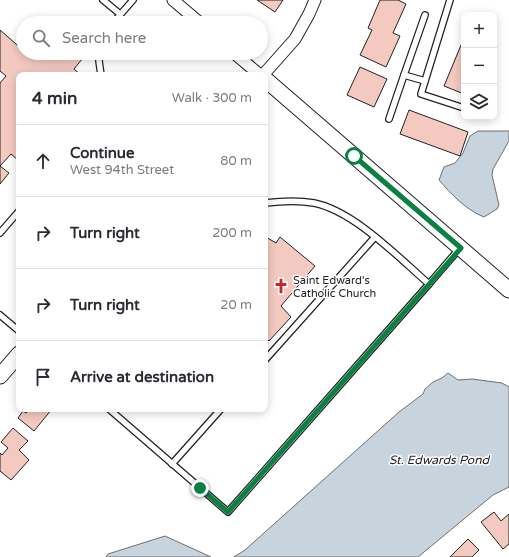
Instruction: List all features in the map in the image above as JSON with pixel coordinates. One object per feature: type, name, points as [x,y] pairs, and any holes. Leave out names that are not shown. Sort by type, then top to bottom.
[{"type":"street","points":[[173,0],[192,16]]},
{"type":"street","points":[[266,72],[295,39],[315,0]]},
{"type":"street","points":[[242,60],[256,72]]},
{"type":"street","points":[[268,83],[509,290]]},
{"type":"street","points":[[0,376],[16,357]]},
{"type":"lane","points":[[104,0],[120,14],[133,0]]},
{"type":"lane","points":[[450,0],[421,94],[461,107]]},
{"type":"lane","points":[[389,119],[425,14]]},
{"type":"lane","points":[[99,60],[101,72]]},
{"type":"lane","points":[[404,75],[425,81]]},
{"type":"lane","points":[[268,203],[284,201],[314,203],[334,209],[363,227],[429,284]]},
{"type":"lane","points":[[0,233],[16,214]]},
{"type":"lane","points":[[268,357],[375,237]]},
{"type":"lane","points":[[112,412],[228,512],[461,248]]},
{"type":"lane","points":[[0,315],[16,328]]},
{"type":"lane","points":[[172,464],[218,412]]},
{"type":"water","points":[[478,131],[509,131],[509,141],[493,169],[492,175],[499,205],[497,209],[484,217],[465,206],[439,180],[444,167],[455,163],[463,153],[470,136]]},
{"type":"water","name":"St. Edwards Pond","points":[[448,373],[458,380],[472,379],[502,383],[509,387],[509,487],[493,495],[418,557],[234,557],[245,550],[399,412],[423,394],[425,389],[433,382],[442,378]]},
{"type":"water","points":[[165,536],[211,557],[106,557],[108,554]]},
{"type":"building","points":[[257,0],[283,0],[275,12]]},
{"type":"building","points":[[380,0],[398,0],[406,4],[393,33],[400,36],[386,67],[360,55],[372,30],[368,28]]},
{"type":"building","points":[[0,30],[16,44],[16,60],[81,60],[74,69],[78,72],[16,72],[16,158],[11,154],[0,166],[0,83],[6,76],[0,71]]},
{"type":"building","points":[[461,45],[461,93],[444,86]]},
{"type":"building","points":[[360,67],[387,79],[374,107],[347,95]]},
{"type":"building","points":[[409,110],[468,132],[460,156],[400,134]]},
{"type":"building","points":[[0,166],[9,173],[0,184]]},
{"type":"building","name":"Saint Edward's Catholic Church","points":[[280,237],[315,266],[281,306],[291,317],[269,341],[268,238],[276,243]]},
{"type":"building","points":[[22,412],[50,412],[34,431],[18,418]]},
{"type":"building","points":[[13,428],[28,441],[19,450],[29,460],[11,480],[0,471],[0,453],[2,455],[8,448],[1,442]]},
{"type":"building","points":[[494,512],[501,521],[509,514],[509,544],[503,549],[481,522]]},
{"type":"building","points":[[468,539],[479,550],[472,557],[450,557]]},
{"type":"place","name":"Saint Edward's Catholic Church","points":[[281,286]]},
{"type":"route","points":[[200,488],[228,512],[461,248],[354,156]]}]
